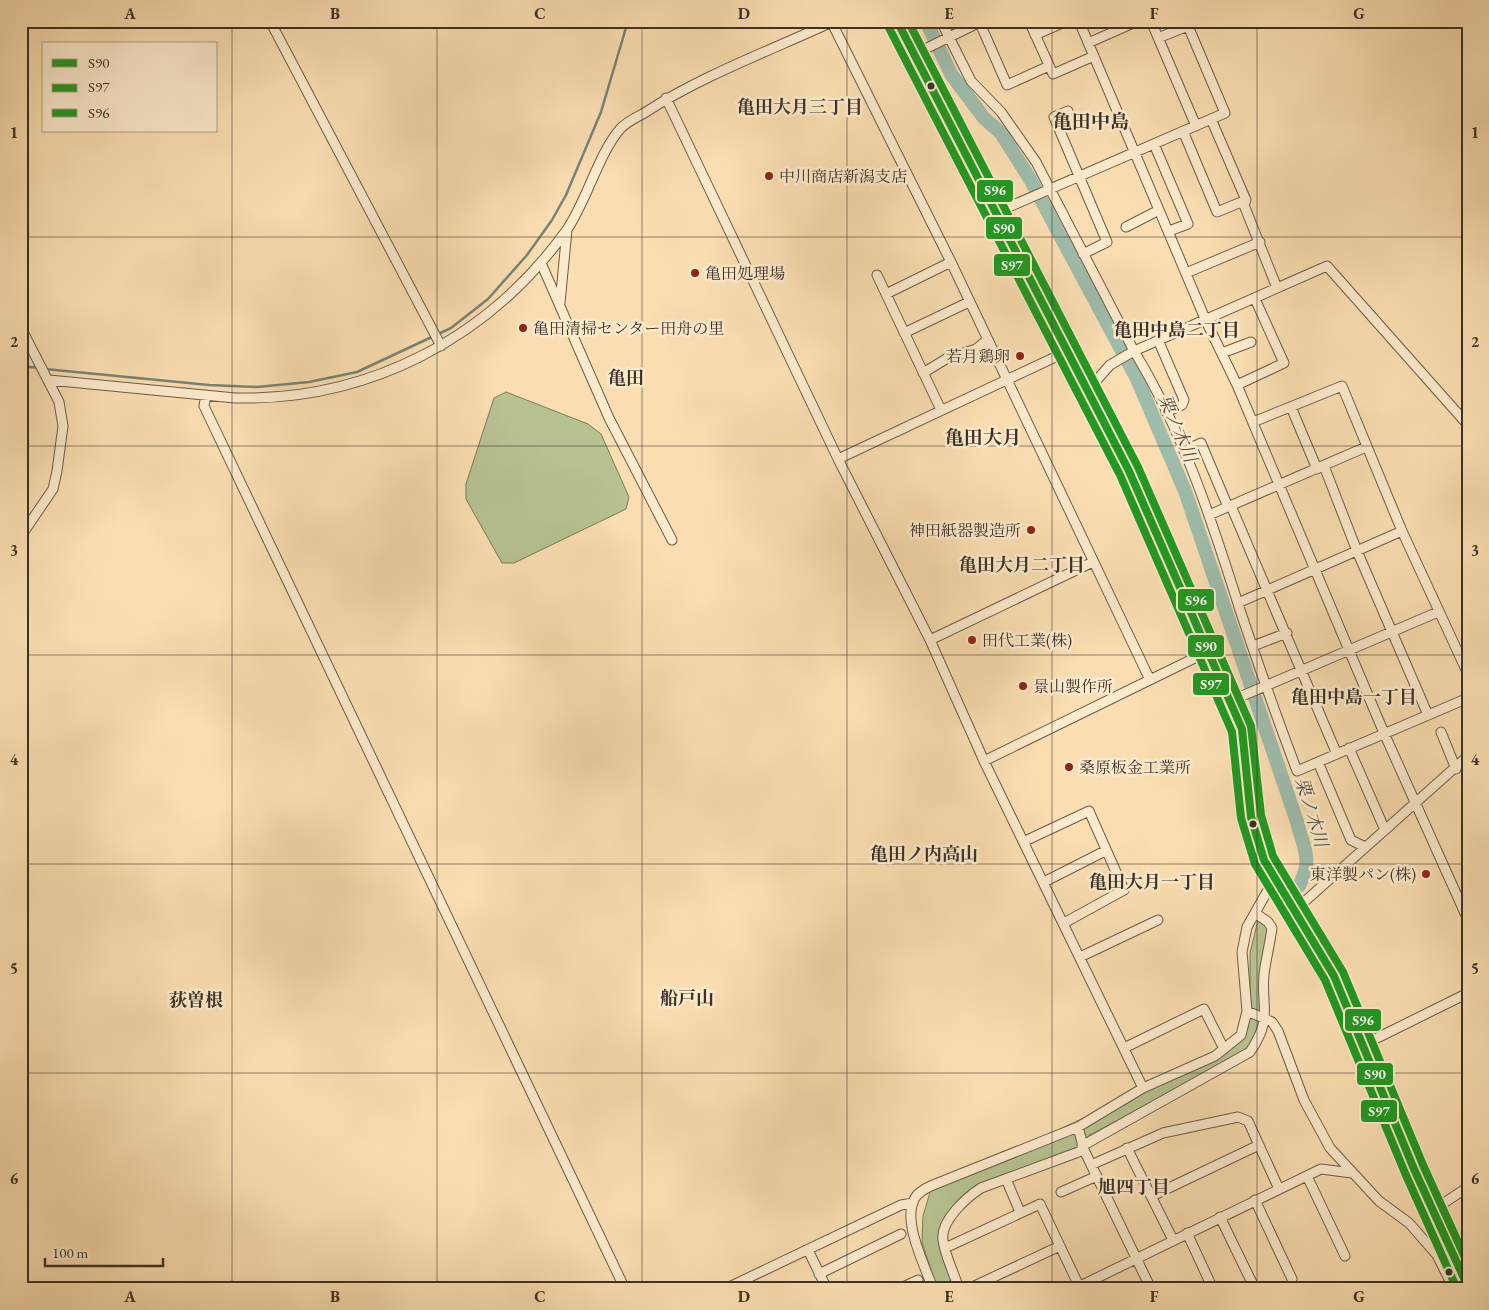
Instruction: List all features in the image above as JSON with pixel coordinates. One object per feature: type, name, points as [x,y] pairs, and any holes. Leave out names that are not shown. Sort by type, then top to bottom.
[{"type":"main road","points":[[897,21],[1066,352],[1130,471],[1242,729],[1247,758],[1249,804],[1257,842],[1273,881],[1323,955],[1364,1045],[1432,1211],[1468,1288]]},
{"type":"street","points":[[270,21],[440,344]]},
{"type":"street","points":[[941,21],[971,81],[1018,135],[1036,162],[1134,351],[1150,377],[1184,451],[1209,515],[1253,646],[1262,688],[1297,771],[1336,752],[1468,698]]},
{"type":"street","points":[[1029,21],[1053,74],[1094,56]]},
{"type":"street","points":[[1035,35],[1067,21]]},
{"type":"street","points":[[1079,21],[1206,321],[1237,384],[1384,733],[1468,920]]},
{"type":"street","points":[[1088,43],[1138,21]]},
{"type":"street","points":[[1151,21],[1196,126]]},
{"type":"street","points":[[1170,21],[1174,31]]},
{"type":"street","points":[[47,377],[206,395],[264,398],[312,394],[383,375],[440,344],[498,306],[541,263],[567,230],[620,129],[632,119],[666,98],[832,22],[951,262],[1150,680]]},
{"type":"street","points":[[915,54],[948,36],[981,22],[1007,85],[1049,66]]},
{"type":"street","points":[[995,213],[1225,113],[1188,26],[1158,38]]},
{"type":"street","points":[[666,98],[838,459],[930,640],[984,761],[1025,841],[1143,1088]]},
{"type":"street","points":[[1068,111],[1054,117],[1107,242],[1083,254]]},
{"type":"street","points":[[1211,119],[1246,200],[1244,205],[1277,288]]},
{"type":"street","points":[[1183,131],[1217,212],[1246,200]]},
{"type":"street","points":[[1154,144],[1188,224],[1169,231]]},
{"type":"street","points":[[1126,227],[1160,210]]},
{"type":"street","points":[[560,306],[567,230]]},
{"type":"street","points":[[1186,273],[1260,242]]},
{"type":"street","points":[[886,294],[951,262]]},
{"type":"street","points":[[541,263],[609,418],[672,540]]},
{"type":"street","points":[[1087,391],[1110,365],[1134,351],[1328,266],[1468,425]]},
{"type":"street","points":[[877,274],[940,410]]},
{"type":"street","points":[[1237,384],[1284,363],[1255,299]]},
{"type":"street","points":[[904,333],[969,302]]},
{"type":"street","points":[[21,328],[47,377],[62,414],[57,472],[48,498],[21,536]]},
{"type":"street","points":[[923,373],[946,359],[976,348],[987,340]]},
{"type":"street","points":[[1158,340],[1184,400],[1182,405],[1166,412]]},
{"type":"street","points":[[1222,353],[1251,342]]},
{"type":"street","points":[[838,459],[1066,352]]},
{"type":"street","points":[[1253,422],[1342,386],[1402,532],[1468,674]]},
{"type":"street","points":[[206,395],[204,406],[626,1289]]},
{"type":"street","points":[[1291,407],[1357,551],[1428,715]]},
{"type":"street","points":[[1184,451],[1200,443],[1287,633],[1336,752]]},
{"type":"street","points":[[1209,515],[1366,447]]},
{"type":"street","points":[[1238,603],[1402,532]]},
{"type":"street","points":[[930,640],[1093,562]]},
{"type":"street","points":[[1231,704],[1242,696],[1438,612]]},
{"type":"street","points":[[1253,646],[1287,633]]},
{"type":"street","points":[[984,761],[1207,652]]},
{"type":"street","points":[[1441,732],[1456,769]]},
{"type":"street","points":[[1349,748],[1385,830]]},
{"type":"street","points":[[1294,911],[1415,802],[1456,769],[1468,756]]},
{"type":"street","points":[[1318,762],[1351,840],[1365,846]]},
{"type":"street","points":[[1025,841],[1089,811],[1105,851],[1124,890],[1064,923]]},
{"type":"street","points":[[1044,882],[1105,851]]},
{"type":"street","points":[[725,1289],[901,1205],[913,1202],[925,1189],[1078,1127],[1143,1088],[1216,1056],[1241,1035],[1247,1011],[1242,952],[1247,927],[1273,881]]},
{"type":"street","points":[[959,1289],[942,1238],[944,1228],[954,1212],[967,1197],[981,1188],[1083,1148],[1250,1052],[1258,1040],[1266,1019],[1264,975],[1272,928],[1268,922],[1255,913]]},
{"type":"street","points":[[1080,957],[1158,920]]},
{"type":"street","points":[[1364,1045],[1468,993]]},
{"type":"street","points":[[1124,1048],[1204,1009],[1224,1049]]},
{"type":"street","points":[[1247,1011],[1272,1022],[1278,1031],[1304,1100],[1330,1148],[1379,1201],[1409,1223],[1437,1255],[1449,1279],[1460,1289]]},
{"type":"street","points":[[1091,1164],[1163,1133],[1238,1117],[1248,1121],[1278,1189]]},
{"type":"street","points":[[1078,1127],[1083,1148],[1151,1289]]},
{"type":"street","points":[[1152,1196],[1259,1145]]},
{"type":"street","points":[[1127,1148],[1173,1240]]},
{"type":"street","points":[[945,1248],[1040,1204],[1077,1287],[1321,1169],[1352,1173]]},
{"type":"street","points":[[1061,1192],[1097,1176]]},
{"type":"street","points":[[1307,1176],[1345,1256]]},
{"type":"street","points":[[1006,1179],[1020,1212]]},
{"type":"street","points":[[1432,1211],[1468,1187]]},
{"type":"street","points":[[1255,1200],[1292,1279]]},
{"type":"street","points":[[913,1202],[911,1226],[933,1289]]},
{"type":"street","points":[[1220,1217],[1255,1289]]},
{"type":"street","points":[[819,1274],[901,1234]]},
{"type":"street","points":[[1187,1234],[1213,1289]]},
{"type":"street","points":[[968,1289],[1060,1246]]},
{"type":"street","points":[[808,1250],[827,1289]]},
{"type":"street","points":[[899,1289],[918,1280]]},
{"type":"green space","points":[[506,392],[588,424],[601,434],[629,497],[626,509],[514,563],[502,563],[466,499],[466,484],[494,398]]},
{"type":"green space","points":[[1258,920],[1266,923],[1269,931],[1261,1023],[1248,1050],[1088,1136],[1074,1151],[974,1189],[949,1212],[944,1223],[941,1234],[942,1245],[954,1289],[937,1289],[922,1242],[923,1216],[933,1182],[987,1162],[1214,1059],[1244,1036],[1250,1006],[1250,953]]},
{"type":"waterway","points":[[45,369],[209,385],[257,387],[309,382],[357,372],[451,328],[488,299],[527,255],[552,220],[566,195],[601,112],[628,21]]},
{"type":"waterway","name":"栗ノ木川","points":[[926,21],[951,74],[984,118],[1001,133],[1030,179],[1137,379],[1185,491],[1297,822],[1306,854],[1306,869],[1299,886]]},
{"type":"waterway","points":[[21,366],[40,368]]},
{"type":"transit line","name":"S90","points":[[897,21],[1129,471],[1242,729],[1251,817],[1264,860],[1334,976],[1414,1169],[1468,1287]]},
{"type":"transit line","name":"S96","points":[[908,21],[1138,467],[1251,726],[1261,815],[1273,856],[1343,972],[1423,1165],[1468,1264]]},
{"type":"transit line","name":"S97","points":[[888,26],[1120,475],[1232,732],[1241,818],[1255,864],[1325,980],[1405,1173],[1457,1289]]},
{"type":"place","name":"中川商店新潟支店","points":[[769,176]]},
{"type":"place","name":"亀田処理場","points":[[695,273]]},
{"type":"place","name":"亀田清掃センター田舟の里","points":[[523,328]]},
{"type":"place","name":"若月鶏卵","points":[[1020,356]]},
{"type":"place","name":"神田紙器製造所","points":[[1031,530]]},
{"type":"place","name":"田代工業(株)","points":[[972,640]]},
{"type":"place","name":"景山製作所","points":[[1023,686]]},
{"type":"place","name":"桑原板金工業所","points":[[1069,767]]},
{"type":"place","name":"東洋製パン(株)","points":[[1426,874]]},
{"type":"district","name":"亀田大月三丁目","points":[[800,106]]},
{"type":"district","name":"亀田中島","points":[[1091,121]]},
{"type":"district","name":"亀田中島二丁目","points":[[1177,329]]},
{"type":"district","name":"亀田","points":[[626,377]]},
{"type":"district","name":"亀田大月","points":[[983,437]]},
{"type":"district","name":"亀田大月二丁目","points":[[1022,564]]},
{"type":"district","name":"亀田中島一丁目","points":[[1354,696]]},
{"type":"district","name":"亀田ノ内高山","points":[[924,853]]},
{"type":"district","name":"亀田大月一丁目","points":[[1152,881]]},
{"type":"district","name":"船戸山","points":[[687,997]]},
{"type":"district","name":"荻曽根","points":[[196,999]]},
{"type":"district","name":"旭四丁目","points":[[1134,1186]]}]
